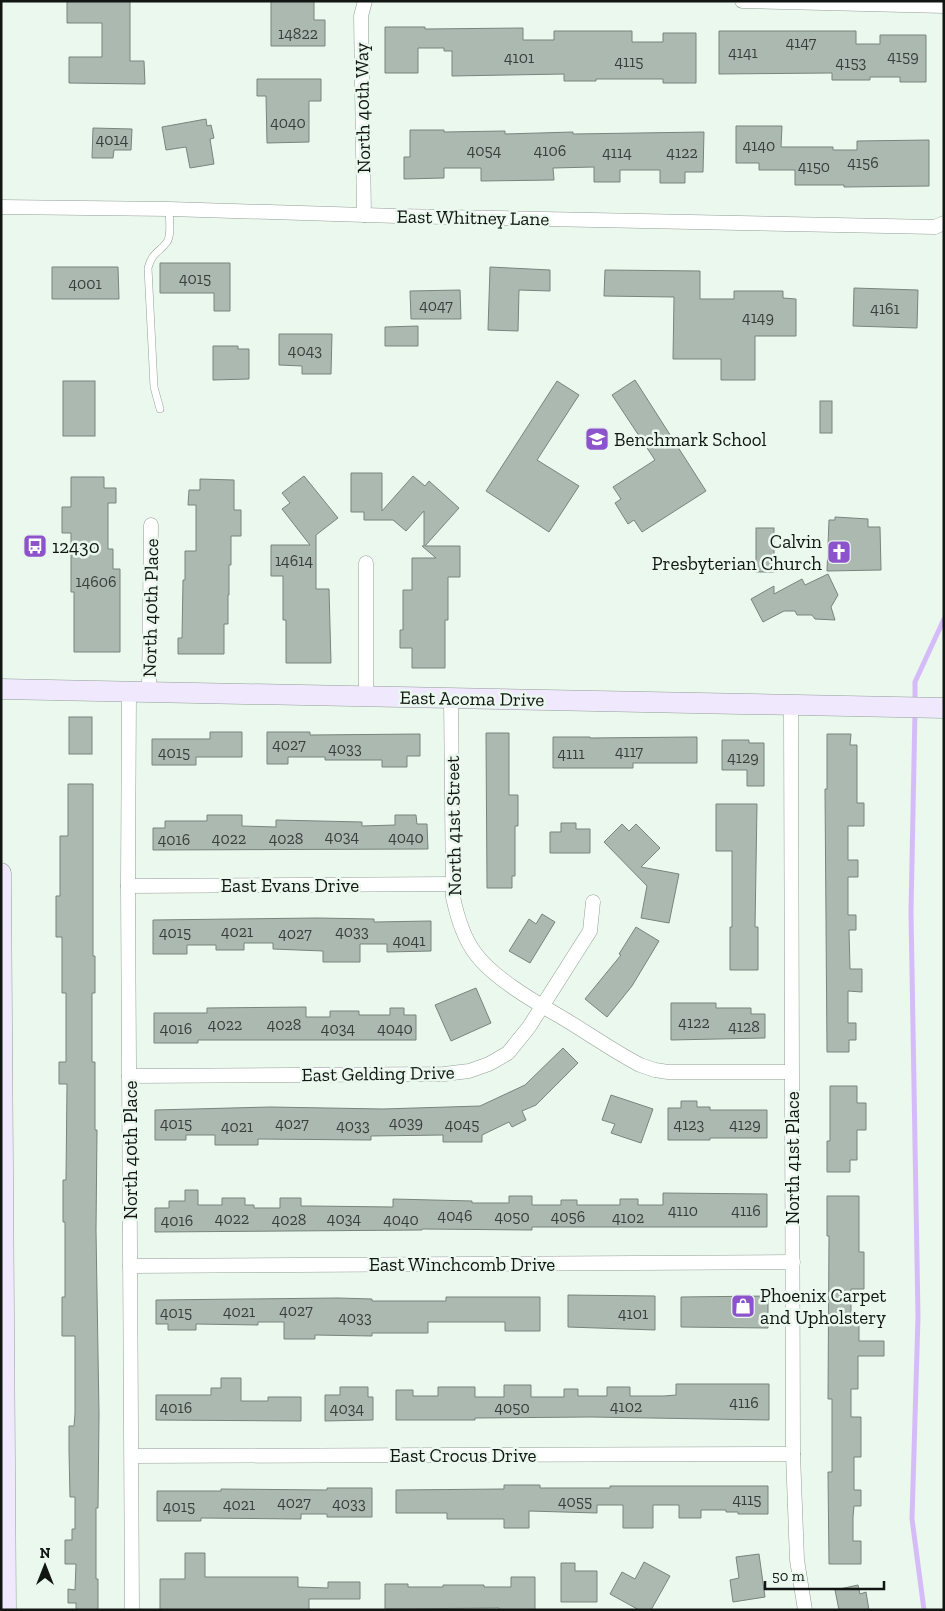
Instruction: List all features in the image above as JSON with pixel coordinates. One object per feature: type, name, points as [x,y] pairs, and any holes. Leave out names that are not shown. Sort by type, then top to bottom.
[{"type":"street","name":"North 40th Way","points":[[364,1],[360,16],[364,215]]},
{"type":"street","points":[[742,1],[944,6]]},
{"type":"street","name":"East Whitney Lane","points":[[1,207],[935,226],[944,222]]},
{"type":"street","name":"North 40th Place","points":[[149,691],[151,525]]},
{"type":"street","points":[[366,563],[366,696]]},
{"type":"street","name":"East Acoma Drive","points":[[1,688],[943,708]]},
{"type":"street","name":"North 40th Place","points":[[129,690],[128,886],[132,1610]]},
{"type":"street","name":"North 41st Street","points":[[451,698],[452,884],[458,918],[475,953],[485,964],[542,1007]]},
{"type":"street","name":"North 41st Place","points":[[791,706],[793,1454],[797,1560],[805,1610]]},
{"type":"street","points":[[1,873],[6,1610]]},
{"type":"street","name":"East Evans Drive","points":[[128,886],[452,884]]},
{"type":"street","name":"East Gelding Drive","points":[[129,1076],[444,1074],[469,1071],[489,1064],[508,1053],[529,1028],[590,931],[593,902]]},
{"type":"street","points":[[542,1007],[619,1054],[640,1065],[655,1070],[682,1073],[791,1072]]},
{"type":"street","name":"East Winchcomb Drive","points":[[130,1266],[793,1262]]},
{"type":"street","name":"East Crocus Drive","points":[[132,1456],[793,1454]]},
{"type":"lane","points":[[160,409],[154,387],[148,268],[150,259],[167,241],[169,209]]},
{"type":"building","points":[[67,1],[130,1],[130,61],[144,61],[145,84],[69,83],[69,57],[102,57],[102,23],[67,23]]},
{"type":"building","points":[[271,1],[314,1],[314,20],[325,20],[325,46],[271,46]]},
{"type":"building","points":[[385,27],[425,27],[425,29],[523,28],[523,40],[554,40],[554,31],[632,31],[632,42],[663,42],[663,33],[696,33],[696,83],[663,83],[663,79],[564,81],[564,74],[452,76],[452,51],[444,51],[444,48],[418,48],[418,73],[385,73]]},
{"type":"building","points":[[719,31],[856,31],[856,44],[880,44],[880,35],[926,35],[926,82],[900,82],[900,77],[870,77],[870,80],[832,80],[832,73],[719,74]]},
{"type":"building","points":[[257,79],[321,79],[321,101],[309,101],[309,142],[267,143],[266,96],[257,96]]},
{"type":"building","points":[[206,119],[207,126],[211,125],[214,138],[210,139],[214,164],[190,168],[186,147],[166,150],[162,127]]},
{"type":"building","points":[[736,126],[782,126],[781,147],[833,147],[833,150],[857,150],[857,141],[929,140],[929,186],[844,187],[844,185],[795,185],[795,170],[759,170],[759,163],[736,163]]},
{"type":"building","points":[[93,128],[132,129],[131,150],[114,150],[113,158],[92,158]]},
{"type":"building","points":[[410,130],[444,130],[444,132],[505,131],[505,134],[704,132],[703,172],[685,172],[685,183],[660,183],[660,170],[620,170],[620,182],[594,182],[594,167],[553,168],[554,180],[481,181],[481,168],[444,168],[444,178],[404,179],[404,157],[410,157]]},
{"type":"building","points":[[160,263],[230,263],[230,311],[214,311],[214,293],[160,293]]},
{"type":"building","points":[[52,267],[118,267],[119,299],[52,299]]},
{"type":"building","points":[[490,267],[550,270],[550,291],[519,290],[518,331],[488,330]]},
{"type":"building","points":[[605,270],[700,271],[700,299],[734,299],[734,291],[783,291],[783,298],[796,299],[796,336],[755,336],[755,380],[721,380],[721,359],[673,359],[674,297],[604,296]]},
{"type":"building","points":[[854,288],[918,290],[917,328],[853,326]]},
{"type":"building","points":[[460,290],[461,319],[411,319],[410,291]]},
{"type":"building","points":[[418,326],[418,346],[385,346],[385,327]]},
{"type":"building","points":[[279,334],[332,334],[331,374],[302,374],[302,366],[279,365]]},
{"type":"building","points":[[213,346],[238,346],[238,349],[249,349],[249,379],[213,380]]},
{"type":"building","points":[[635,380],[706,491],[642,532],[634,520],[628,524],[615,503],[621,499],[613,487],[655,460],[612,395]]},
{"type":"building","points":[[63,381],[95,381],[95,436],[63,436]]},
{"type":"building","points":[[557,381],[579,395],[537,460],[579,486],[549,532],[486,491]]},
{"type":"building","points":[[820,401],[832,401],[832,433],[820,433]]},
{"type":"building","points":[[351,473],[382,473],[382,511],[413,476],[425,486],[429,481],[459,508],[425,546],[460,546],[460,577],[448,577],[448,620],[445,620],[445,668],[412,668],[412,648],[400,648],[400,630],[403,630],[403,590],[412,590],[412,558],[436,558],[422,546],[424,546],[424,511],[406,531],[393,520],[364,520],[364,512],[351,512]]},
{"type":"building","points":[[304,476],[338,518],[316,535],[316,589],[329,589],[331,663],[286,663],[286,620],[283,620],[283,576],[271,576],[271,545],[310,545],[282,509],[290,503],[282,493]]},
{"type":"building","points":[[71,477],[104,477],[104,488],[116,488],[116,503],[108,503],[108,549],[113,549],[113,569],[120,569],[120,652],[74,652],[74,592],[71,592],[71,533],[62,533],[62,507],[71,507]]},
{"type":"building","points":[[200,479],[234,480],[234,510],[241,510],[241,536],[231,536],[228,624],[224,624],[224,654],[178,654],[178,638],[182,638],[185,551],[196,551],[196,505],[188,505],[189,490],[200,490]]},
{"type":"building","points":[[835,517],[868,519],[868,527],[880,527],[881,570],[827,571],[829,520],[835,520]]},
{"type":"building","points":[[756,528],[774,528],[774,572],[756,572]]},
{"type":"building","points":[[828,574],[838,595],[831,607],[835,620],[815,619],[812,615],[797,615],[795,611],[784,611],[763,622],[751,599],[774,586],[774,594],[802,579],[805,585]]},
{"type":"building","points":[[69,717],[92,717],[92,754],[69,754]]},
{"type":"building","points":[[210,732],[242,732],[242,757],[196,757],[196,765],[152,765],[152,739],[210,739]]},
{"type":"building","points":[[267,732],[310,732],[310,735],[420,734],[420,756],[407,756],[407,767],[382,767],[382,760],[325,760],[325,757],[288,757],[288,764],[267,764]]},
{"type":"building","points":[[486,733],[509,733],[509,795],[518,795],[518,826],[515,826],[515,876],[512,876],[512,888],[487,888]]},
{"type":"building","points":[[827,734],[851,734],[850,745],[857,745],[857,803],[864,803],[864,826],[848,826],[848,860],[858,860],[858,877],[848,877],[848,915],[856,915],[856,930],[849,930],[850,969],[862,969],[862,992],[848,991],[848,1023],[856,1023],[856,1040],[849,1040],[849,1052],[827,1052],[825,789],[827,789]]},
{"type":"building","points":[[553,737],[697,737],[697,763],[633,763],[633,768],[553,768]]},
{"type":"building","points":[[722,740],[749,740],[749,743],[764,743],[764,786],[747,786],[747,770],[722,770]]},
{"type":"building","points":[[68,784],[93,784],[93,956],[95,956],[95,993],[92,993],[92,1062],[95,1062],[95,1130],[97,1130],[96,1230],[99,1414],[96,1579],[98,1579],[98,1610],[76,1610],[76,1603],[68,1603],[68,1589],[75,1590],[76,1564],[65,1564],[65,1540],[72,1540],[72,1529],[75,1529],[75,1497],[70,1497],[69,1426],[74,1426],[75,1414],[75,1336],[62,1336],[62,1297],[65,1297],[63,1180],[66,1180],[67,1084],[59,1084],[59,1062],[66,1062],[66,993],[62,993],[62,937],[56,937],[56,896],[60,896],[60,836],[68,836]]},
{"type":"building","points":[[716,804],[757,804],[755,927],[758,927],[758,970],[730,970],[732,851],[716,851]]},
{"type":"building","points":[[207,815],[242,815],[242,826],[276,827],[276,820],[362,822],[362,826],[395,825],[395,815],[416,815],[417,824],[427,824],[428,849],[153,850],[153,828],[165,828],[165,821],[207,821]]},
{"type":"building","points":[[561,823],[576,823],[576,829],[590,829],[590,853],[550,853],[550,832],[561,832]]},
{"type":"building","points":[[622,824],[629,831],[636,824],[660,848],[641,867],[679,874],[669,923],[641,918],[647,886],[604,842]]},
{"type":"building","points":[[542,914],[555,922],[530,963],[509,951],[529,919],[536,924]]},
{"type":"building","points":[[374,919],[374,922],[431,921],[431,951],[387,952],[387,944],[360,944],[360,962],[323,962],[323,951],[273,949],[273,943],[244,943],[244,950],[216,950],[216,945],[187,945],[187,954],[153,954],[153,920]]},
{"type":"building","points":[[636,927],[659,941],[632,986],[607,1017],[585,999],[621,955],[619,954]]},
{"type":"building","points":[[476,988],[491,1023],[451,1041],[435,1005]]},
{"type":"building","points":[[671,1003],[716,1003],[716,1008],[751,1008],[751,1014],[765,1014],[765,1038],[671,1040]]},
{"type":"building","points":[[306,1007],[306,1017],[330,1017],[330,1011],[359,1011],[359,1015],[390,1015],[390,1008],[404,1008],[404,1015],[416,1015],[416,1040],[198,1040],[198,1043],[154,1043],[154,1013],[207,1013],[207,1008]]},
{"type":"building","points":[[563,1048],[578,1063],[536,1105],[522,1111],[526,1120],[512,1127],[509,1122],[482,1135],[482,1142],[443,1142],[443,1135],[371,1136],[371,1140],[258,1139],[258,1145],[215,1145],[215,1135],[186,1135],[186,1140],[155,1140],[155,1110],[270,1107],[383,1109],[480,1106],[525,1085]]},
{"type":"building","points":[[830,1086],[857,1086],[857,1103],[866,1103],[866,1130],[857,1130],[857,1160],[850,1160],[850,1172],[827,1172],[827,1141],[830,1141]]},
{"type":"building","points":[[611,1095],[653,1109],[641,1143],[611,1133],[615,1124],[602,1120]]},
{"type":"building","points":[[681,1101],[697,1101],[697,1107],[710,1107],[710,1110],[767,1110],[767,1138],[668,1140],[668,1108],[681,1108]]},
{"type":"building","points":[[185,1190],[198,1190],[198,1205],[222,1205],[222,1198],[245,1198],[245,1205],[254,1205],[254,1208],[280,1208],[280,1198],[301,1198],[301,1206],[393,1207],[393,1199],[509,1203],[509,1196],[532,1196],[532,1205],[561,1205],[561,1200],[577,1200],[577,1205],[620,1205],[620,1199],[638,1199],[638,1205],[663,1205],[663,1193],[767,1194],[767,1227],[532,1227],[532,1230],[422,1229],[155,1232],[155,1208],[169,1208],[169,1201],[185,1201]]},
{"type":"building","points":[[827,1196],[859,1196],[859,1252],[864,1252],[864,1289],[851,1289],[851,1317],[859,1317],[859,1341],[884,1341],[884,1356],[858,1356],[858,1389],[851,1389],[851,1417],[861,1417],[861,1457],[854,1457],[854,1490],[861,1490],[861,1506],[854,1506],[853,1541],[861,1541],[861,1564],[829,1564],[828,1472],[832,1472],[832,1399],[828,1399],[829,1236],[827,1236]]},
{"type":"building","points":[[568,1295],[655,1296],[655,1330],[568,1327]]},
{"type":"building","points":[[768,1296],[768,1328],[681,1327],[681,1297]]},
{"type":"building","points":[[446,1297],[540,1297],[540,1331],[505,1331],[505,1322],[428,1322],[428,1333],[372,1333],[372,1336],[315,1335],[315,1339],[284,1339],[284,1322],[258,1322],[258,1325],[196,1324],[196,1330],[168,1330],[168,1324],[156,1324],[156,1300],[338,1298],[372,1299],[372,1301],[446,1301]]},
{"type":"building","points":[[221,1378],[241,1378],[241,1401],[268,1401],[268,1397],[301,1397],[301,1421],[156,1420],[156,1395],[211,1395],[211,1388],[221,1388]]},
{"type":"building","points":[[676,1384],[769,1384],[769,1420],[591,1417],[396,1420],[396,1390],[413,1390],[413,1396],[438,1396],[438,1387],[475,1387],[475,1397],[504,1397],[504,1385],[531,1385],[531,1397],[564,1397],[564,1389],[578,1389],[578,1396],[607,1396],[607,1387],[630,1387],[630,1396],[664,1396],[676,1395]]},
{"type":"building","points":[[340,1387],[368,1387],[368,1397],[373,1397],[373,1420],[325,1421],[325,1395],[340,1395]]},
{"type":"building","points":[[504,1485],[540,1485],[540,1488],[768,1486],[768,1514],[738,1514],[738,1512],[726,1512],[726,1510],[701,1510],[701,1518],[679,1518],[679,1505],[653,1505],[653,1528],[623,1528],[623,1505],[597,1505],[597,1513],[529,1511],[529,1528],[504,1528],[504,1519],[447,1519],[447,1513],[396,1513],[396,1490],[504,1489]]},
{"type":"building","points":[[327,1488],[372,1488],[372,1517],[327,1517],[327,1514],[301,1514],[301,1519],[201,1518],[201,1521],[157,1521],[157,1491],[221,1491],[221,1489],[327,1490]]},
{"type":"building","points":[[185,1553],[205,1553],[205,1577],[298,1577],[298,1587],[328,1588],[328,1582],[360,1582],[360,1599],[309,1599],[309,1610],[160,1610],[160,1579],[185,1579]]},
{"type":"building","points":[[759,1554],[765,1597],[733,1602],[730,1580],[739,1578],[736,1557]]},
{"type":"building","points":[[644,1562],[670,1576],[651,1610],[639,1610],[610,1594],[622,1572],[635,1579]]},
{"type":"building","points":[[561,1563],[575,1563],[575,1571],[597,1571],[597,1602],[561,1602]]},
{"type":"building","points":[[511,1577],[535,1577],[535,1610],[499,1610],[499,1608],[385,1609],[385,1584],[408,1584],[408,1587],[484,1585],[484,1587],[511,1587]]},
{"type":"building","points":[[858,1585],[860,1594],[866,1592],[869,1610],[839,1610],[835,1590]]},
{"type":"waterway","points":[[915,702],[915,682],[944,619]]},
{"type":"waterway","points":[[915,711],[911,912],[918,1317],[912,1519],[924,1610]]},
{"type":"place","name":"Benchmark School","points":[[597,439]]},
{"type":"place","name":"12430","points":[[35,546]]},
{"type":"place","name":"Calvin Presbyterian Church","points":[[839,552]]},
{"type":"place","name":"Phoenix Carpet and Upholstery","points":[[743,1306]]}]
